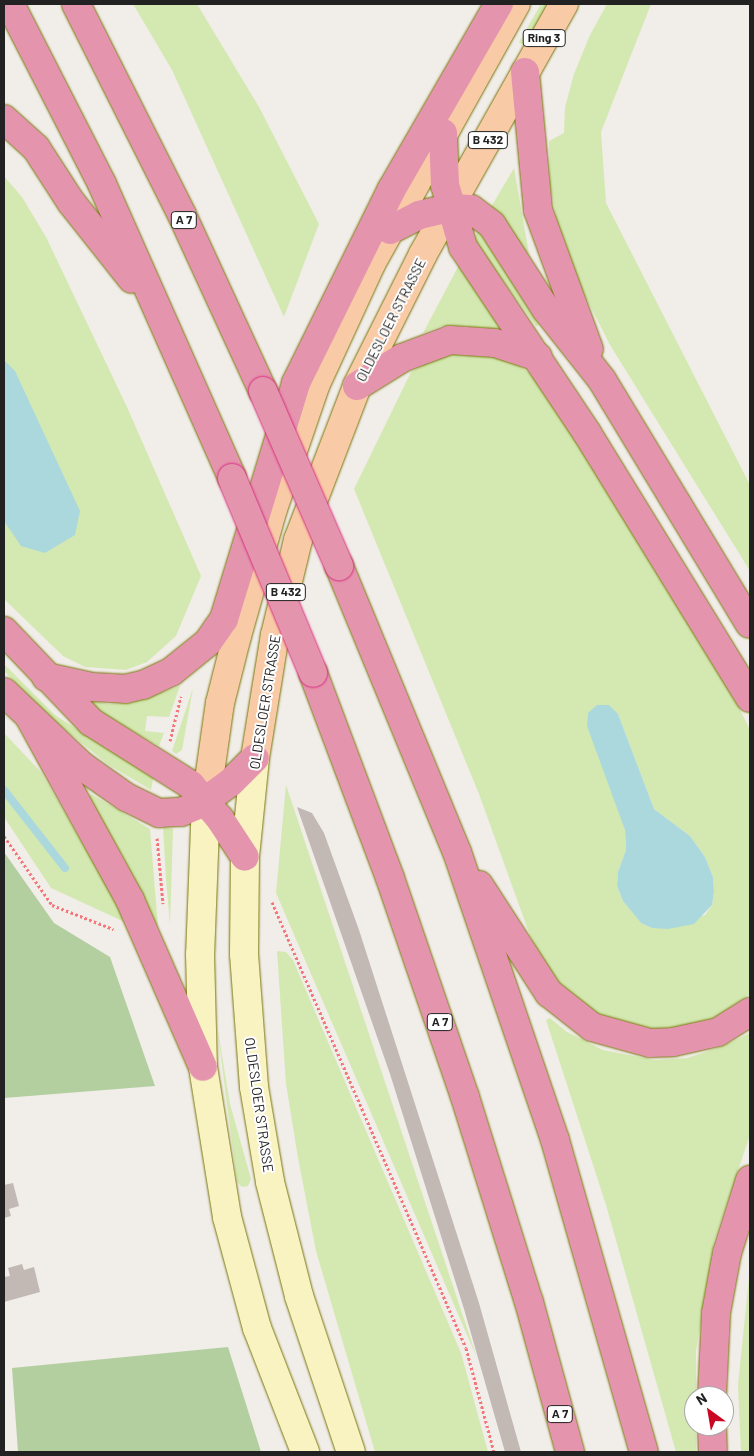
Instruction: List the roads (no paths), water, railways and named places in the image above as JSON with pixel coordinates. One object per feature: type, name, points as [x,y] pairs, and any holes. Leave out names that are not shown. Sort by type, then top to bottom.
[{"type":"highway","name":"A 7","points":[[10,4],[102,184],[154,306],[232,478],[313,673],[390,878],[465,1097],[529,1302],[570,1452]]},
{"type":"highway","name":"A 7","points":[[76,4],[182,215],[263,392],[339,566],[457,852],[555,1140],[644,1452]]},
{"type":"highway","points":[[46,677],[92,687],[126,689],[143,685],[171,672],[208,642],[224,619],[296,383],[392,190],[499,4]]},
{"type":"highway","points":[[525,72],[538,210],[568,300],[602,380]]},
{"type":"highway","points":[[4,119],[36,148],[71,202],[154,306]]},
{"type":"highway","points":[[443,133],[442,164],[450,208],[463,247],[538,357],[750,698]]},
{"type":"highway","points":[[390,230],[419,215],[450,208],[471,209],[492,225],[546,309],[602,380],[750,624]]},
{"type":"highway","points":[[357,386],[402,358],[450,340],[495,343],[538,357]]},
{"type":"highway","points":[[4,631],[91,722],[183,778],[206,801],[245,863]]},
{"type":"highway","points":[[4,692],[82,766],[146,807],[159,813],[172,813],[206,801],[255,758]]},
{"type":"highway","points":[[30,718],[133,908],[203,1067]]},
{"type":"highway","points":[[457,852],[549,993],[592,1027],[623,1038],[650,1043],[673,1042],[718,1032],[750,1012]]},
{"type":"highway","points":[[712,1386],[716,1313],[728,1253],[750,1180]]},
{"type":"highway","points":[[712,1436],[713,1452]]},
{"type":"main road","points":[[305,1452],[257,1328],[227,1217],[203,1067],[200,954],[206,801],[220,703],[273,509],[315,386],[390,230],[516,4]]},
{"type":"main road","name":"OLDESLOER STRASSE","points":[[351,1452],[299,1296],[270,1182],[248,1036],[245,863],[255,758],[276,635],[298,540],[357,386],[393,310],[564,4]]},
{"type":"water","points":[[4,360],[15,371],[80,511],[75,535],[45,553],[21,546],[4,521]]},
{"type":"water","points":[[597,705],[609,705],[618,714],[654,809],[690,836],[705,857],[713,877],[714,892],[712,905],[694,924],[668,929],[652,928],[641,923],[623,901],[617,886],[618,872],[626,850],[625,830],[587,726],[588,713]]},
{"type":"waterway","points":[[4,790],[65,868]]}]
